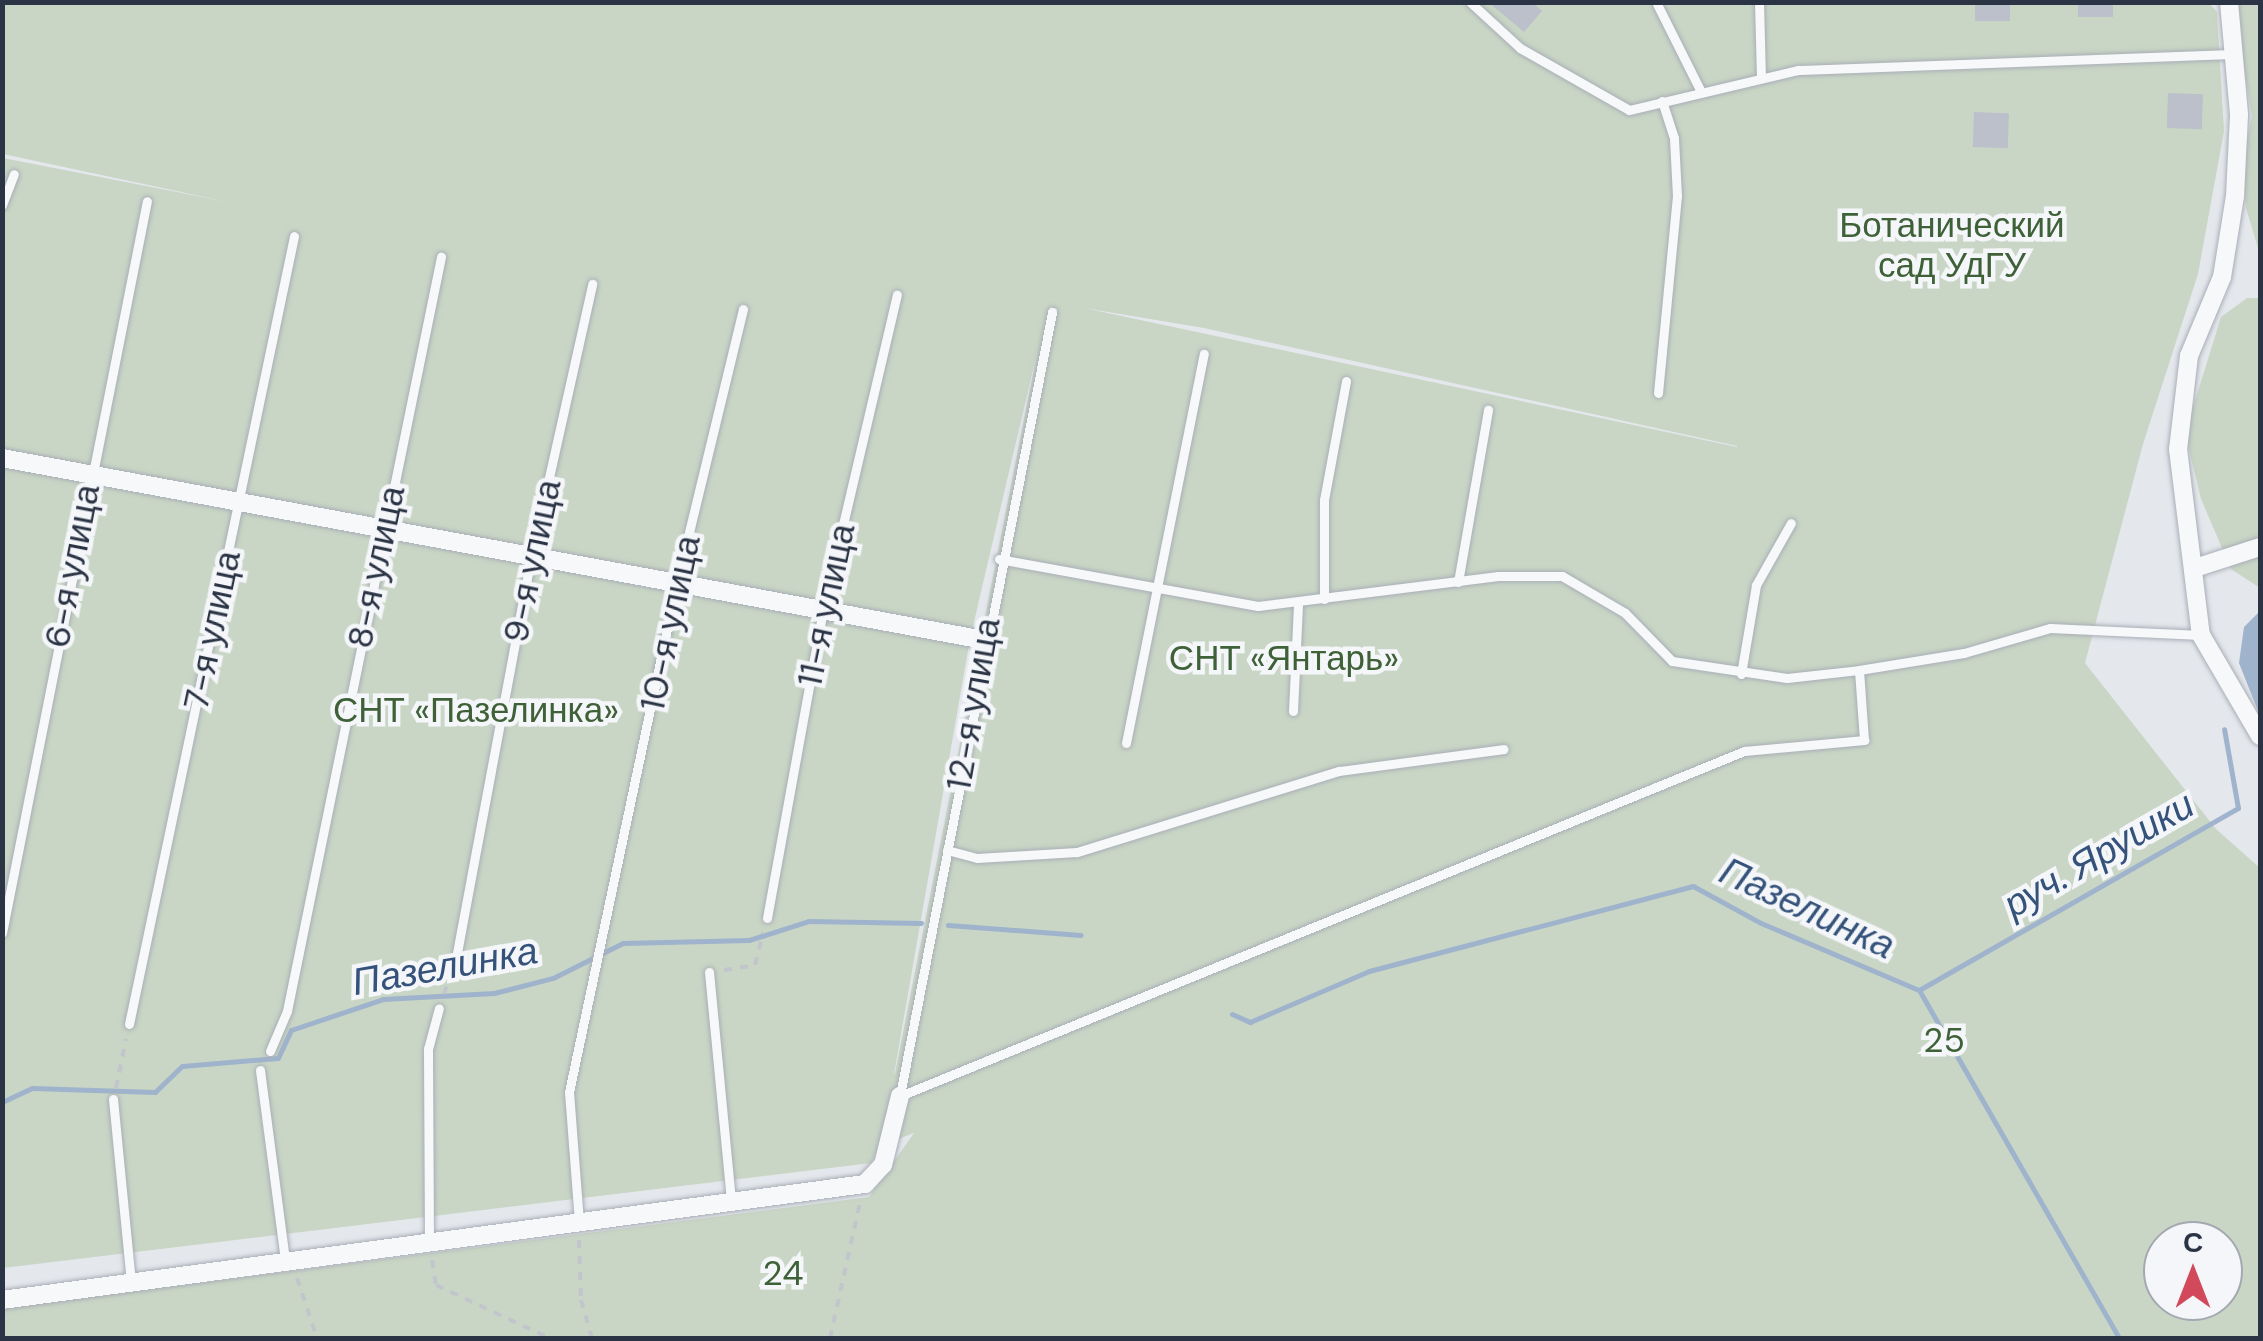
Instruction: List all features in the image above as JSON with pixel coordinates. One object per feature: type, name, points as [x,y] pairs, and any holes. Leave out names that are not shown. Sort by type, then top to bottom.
[{"type":"street","points":[[2230,2],[2236,54],[2235,196],[2222,276],[2189,356],[2180,401],[2178,449],[2198,567],[2201,636],[2260,736]]},
{"type":"street","points":[[2,458],[822,614],[984,640]]},
{"type":"street","points":[[2198,567],[2260,547]]},
{"type":"street","points":[[2,1300],[865,1184],[883,1165],[900,1096]]},
{"type":"lane","points":[[1470,2],[1520,48],[1630,110],[1700,90],[1798,70],[2236,54]]},
{"type":"lane","points":[[1759,2],[1761,77]]},
{"type":"lane","points":[[1657,4],[1700,90]]},
{"type":"lane","points":[[1658,393],[1677,196],[1674,138],[1662,101]]},
{"type":"lane","points":[[2,204],[14,174]]},
{"type":"lane","name":"6-я улица","points":[[2,933],[90,473],[147,201]]},
{"type":"lane","name":"7-я улица","points":[[130,1024],[294,236]]},
{"type":"lane","name":"8-я улица","points":[[270,1051],[287,1011],[442,257]]},
{"type":"lane","name":"9-я улица","points":[[456,958],[530,558],[592,284]]},
{"type":"lane","name":"11-я улица","points":[[767,918],[822,614],[897,294]]},
{"type":"lane","name":"10-я улица","points":[[579,1222],[569,1092],[606,939],[676,586],[743,309]]},
{"type":"lane","name":"12-я улица","points":[[900,1096],[984,640],[1052,312]]},
{"type":"lane","points":[[1126,743],[1204,354]]},
{"type":"lane","points":[[1324,599],[1324,500],[1346,381]]},
{"type":"lane","points":[[1458,582],[1488,410]]},
{"type":"lane","points":[[1741,674],[1756,585],[1791,523]]},
{"type":"lane","points":[[1000,559],[1258,606],[1458,582],[1562,576],[1625,612],[1672,662],[1788,678],[1964,653],[2050,628],[2201,636]]},
{"type":"lane","points":[[1293,711],[1298,603]]},
{"type":"lane","points":[[900,1096],[1744,751],[1864,740],[1859,670]]},
{"type":"lane","points":[[947,850],[976,858],[1077,852],[1339,772],[1504,749]]},
{"type":"lane","points":[[709,972],[730,1202]]},
{"type":"lane","points":[[428,1242],[428,1050],[439,1008]]},
{"type":"lane","points":[[260,1070],[286,1262]]},
{"type":"lane","points":[[113,1099],[132,1283]]},
{"type":"path","points":[[709,972],[755,965],[760,943]]},
{"type":"path","points":[[113,1099],[130,1024]]},
{"type":"path","points":[[830,1338],[865,1184]]},
{"type":"path","points":[[579,1222],[581,1300],[592,1338]]},
{"type":"path","points":[[428,1242],[436,1286],[548,1338]]},
{"type":"path","points":[[286,1262],[306,1290],[318,1338]]},
{"type":"green space","points":[[2,3],[2209,3],[2217,12],[2224,131],[2198,274],[2143,444],[2085,663],[2216,829],[2260,868],[2260,1338],[3,1338],[3,1308],[869,1197],[914,1133],[881,1145],[871,1163],[3,1268],[3,158],[228,202],[3,154]],"holes":[[[1084,308],[1204,328],[1737,446],[1737,447]],[[1038,348],[895,1073],[894,1074],[970,639]]]},
{"type":"green space","points":[[2233,3],[2260,3],[2260,255],[2246,208],[2242,164],[2252,116]]},
{"type":"green space","points":[[2247,298],[2260,298],[2260,588],[2231,569],[2201,499],[2185,433],[2221,317]]},
{"type":"water","points":[[2260,611],[2260,716],[2239,663],[2244,627]]},
{"type":"building","points":[[1488,2],[1532,2],[1542,11],[1524,32]]},
{"type":"building","points":[[1975,2],[2010,2],[2010,21],[1975,21]]},
{"type":"building","points":[[2078,2],[2113,2],[2113,17],[2078,17]]},
{"type":"building","points":[[2168,93],[2203,94],[2202,129],[2167,128]]},
{"type":"building","points":[[1974,112],[2009,113],[2008,148],[1973,147]]},
{"type":"waterway","name":"руч. Ярушки","points":[[1919,990],[2238,808],[2224,729]]},
{"type":"waterway","name":"Пазелинка","points":[[1232,1014],[1250,1022],[1369,971],[1693,886],[1761,923],[1919,990],[2119,1338]]},
{"type":"waterway","name":"Пазелинка","points":[[2,1102],[32,1088],[155,1092],[182,1066],[278,1058],[291,1030],[383,999],[494,993],[553,978],[623,943],[749,940],[809,921],[921,923]]},
{"type":"waterway","name":"Пазелинка","points":[[948,925],[1081,935]]},
{"type":"park label","name":"Ботанический сад УдГУ","points":[[1952,245]]},
{"type":"park label","name":"СНТ «Янтарь»","points":[[1284,658]]},
{"type":"park label","name":"СНТ «Пазелинка»","points":[[476,710]]},
{"type":"park label","name":"25","points":[[1944,1040]]},
{"type":"park label","name":"24","points":[[783,1273]]}]
